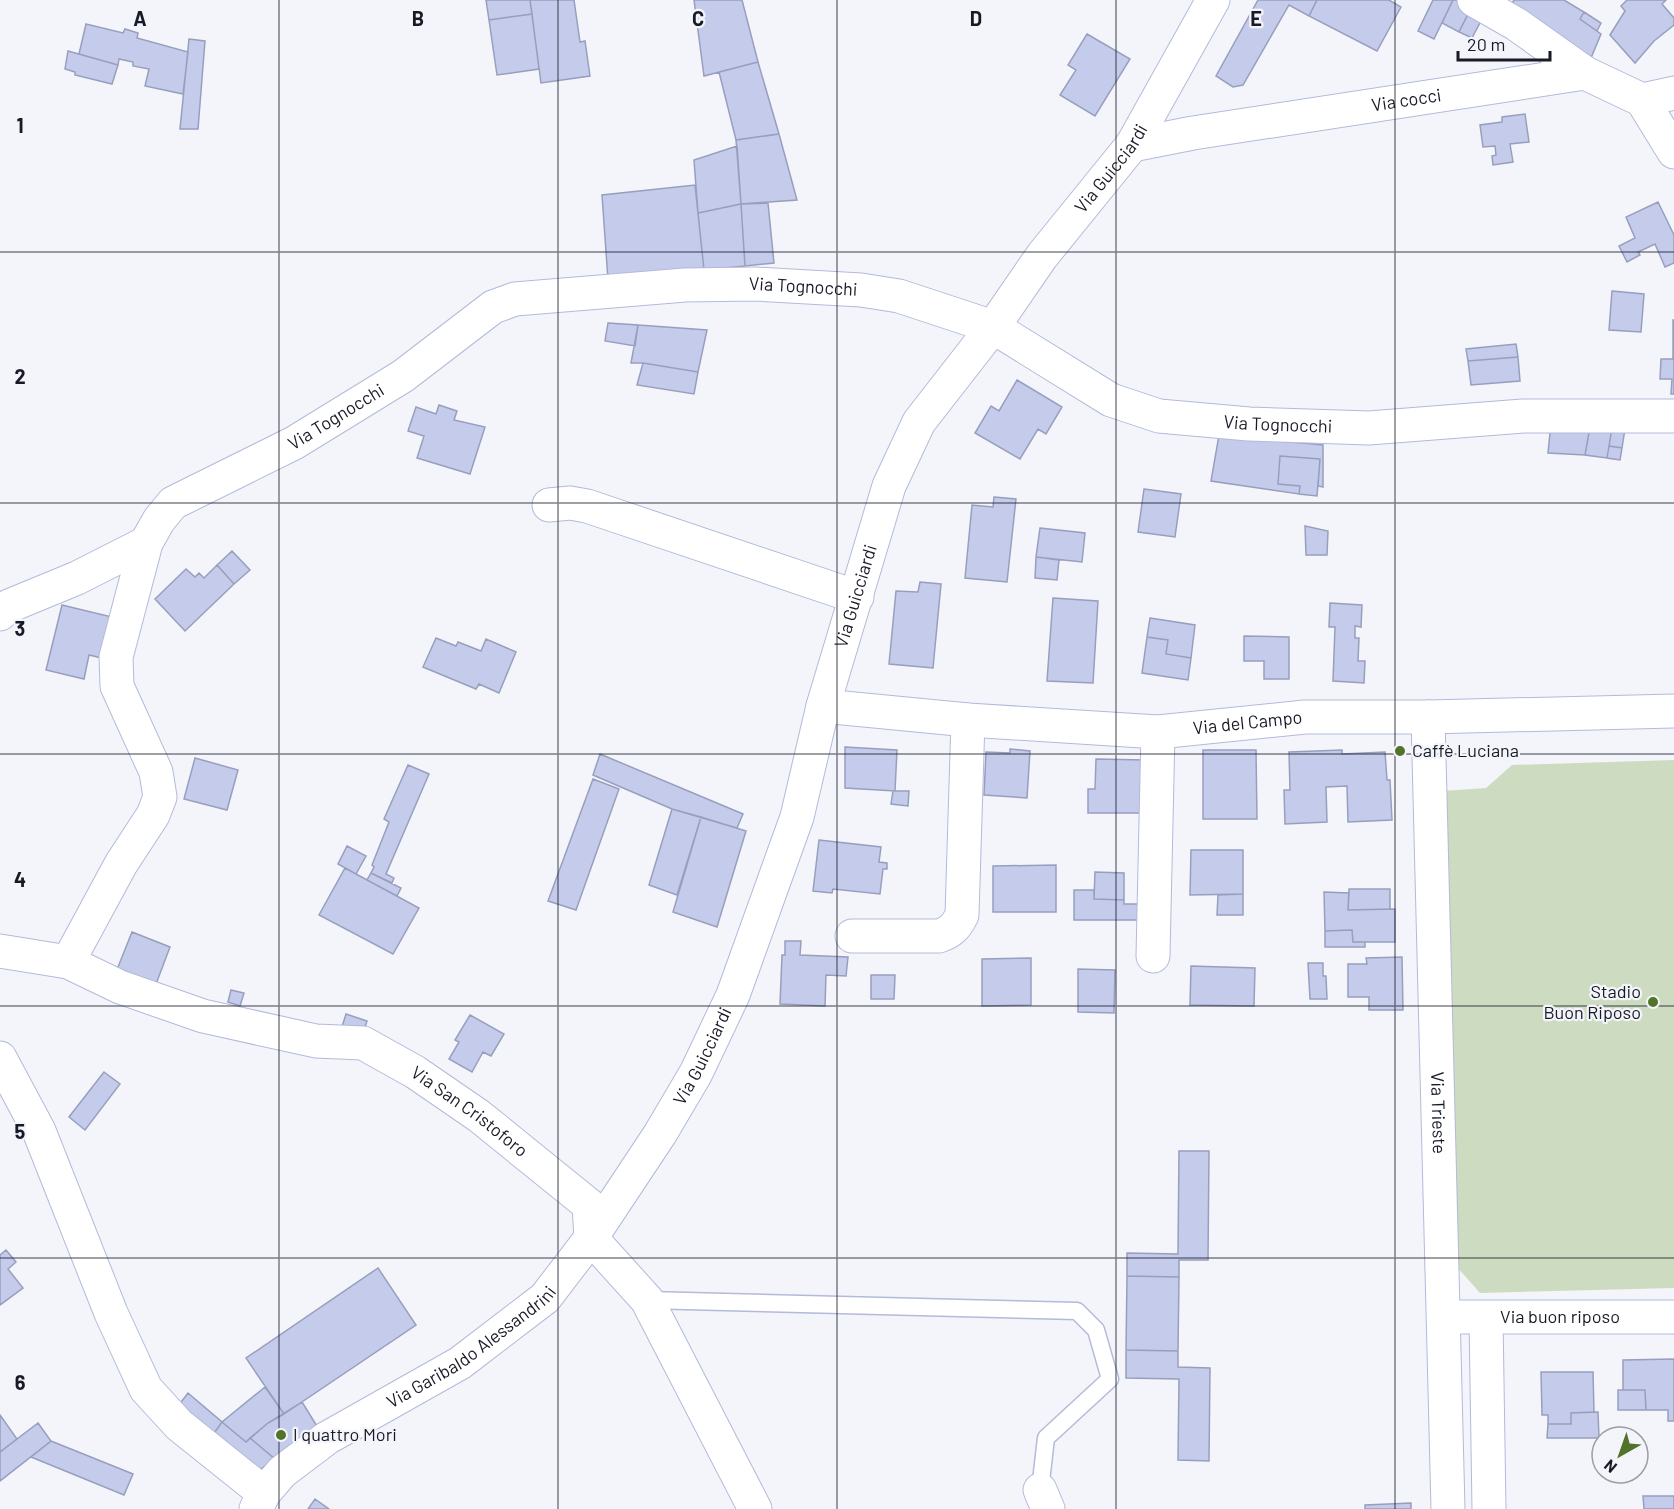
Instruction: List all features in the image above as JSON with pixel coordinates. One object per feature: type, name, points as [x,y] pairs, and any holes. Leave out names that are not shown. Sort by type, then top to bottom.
[{"type":"street","name":"Via Guicciardi","points":[[591,1238],[660,1134],[696,1073],[733,995],[796,817],[823,706],[889,486],[919,422],[993,327],[1042,256],[1132,145],[1213,0]]},
{"type":"street","points":[[1474,0],[1516,24],[1585,73],[1642,100],[1674,152]]},
{"type":"street","name":"Via cocci","points":[[1132,145],[1192,133],[1585,73]]},
{"type":"street","points":[[1642,100],[1674,93]]},
{"type":"street","name":"Via Tognocchi","points":[[68,962],[121,864],[153,815],[160,797],[156,771],[117,686],[116,657],[146,543],[159,520],[173,503],[294,443],[403,376],[493,307],[515,299],[685,285],[755,284],[861,290],[899,296],[993,327],[1111,400],[1159,416],[1249,424],[1369,428],[1523,416],[1674,416]]},
{"type":"street","points":[[549,505],[570,503],[587,506],[857,597]]},
{"type":"street","points":[[0,614],[9,606],[77,578],[146,543]]},
{"type":"street","name":"Via del Campo","points":[[823,706],[968,720],[1158,732],[1305,717],[1428,717],[1674,711]]},
{"type":"street","name":"Via Trieste","points":[[1428,717],[1448,1509]]},
{"type":"street","points":[[852,936],[939,936],[950,932],[957,925],[962,915],[968,720]]},
{"type":"street","points":[[1153,956],[1158,732]]},
{"type":"street","name":"Via San Cristoforo","points":[[0,951],[68,962],[120,987],[202,1016],[316,1041],[363,1043],[415,1072],[479,1116],[589,1205],[591,1238]]},
{"type":"street","points":[[0,1059],[39,1131],[111,1313],[146,1389],[179,1425],[260,1501]]},
{"type":"street","points":[[591,1238],[647,1300],[755,1509]]},
{"type":"street","name":"Via Garibaldo Alessandrini","points":[[260,1501],[282,1472],[327,1438],[460,1363],[545,1298],[591,1238]]},
{"type":"street","name":"Via buon riposo","points":[[1444,1317],[1674,1317]]},
{"type":"street","points":[[1486,1318],[1489,1509]]},
{"type":"lane","points":[[647,1300],[1077,1311],[1096,1330],[1110,1380],[1046,1438],[1044,1500]]},
{"type":"green space","points":[[1674,760],[1674,1288],[1480,1293],[1457,1267],[1442,791],[1486,788],[1512,765]]},
{"type":"building","points":[[486,0],[530,0],[532,14],[489,20]]},
{"type":"building","points":[[530,0],[574,0],[580,42],[585,41],[590,76],[541,83]]},
{"type":"building","points":[[694,0],[742,0],[758,62],[704,76]]},
{"type":"building","points":[[1258,0],[1317,0],[1309,16],[1289,5],[1243,85],[1233,87],[1216,76]]},
{"type":"building","points":[[1317,0],[1389,0],[1401,7],[1377,51],[1309,16]]},
{"type":"building","points":[[1433,0],[1453,0],[1434,39],[1418,31]]},
{"type":"building","points":[[1453,0],[1459,0],[1472,6],[1459,32],[1442,23]]},
{"type":"building","points":[[1514,0],[1564,0],[1584,12],[1580,19],[1601,34],[1588,65],[1507,11]]},
{"type":"building","points":[[1627,0],[1666,0],[1662,4],[1674,18],[1674,25],[1654,41],[1635,63],[1610,35],[1625,11],[1621,6]]},
{"type":"building","points":[[1472,6],[1485,13],[1472,38],[1459,32]]},
{"type":"building","points":[[1584,12],[1601,23],[1597,31],[1580,19]]},
{"type":"building","points":[[532,14],[539,69],[497,75],[489,20]]},
{"type":"building","points":[[86,24],[123,33],[125,29],[138,33],[137,38],[188,52],[183,94],[145,86],[149,69],[133,66],[133,62],[119,59],[118,65],[79,54]]},
{"type":"building","points":[[1087,34],[1130,59],[1095,116],[1060,95],[1076,70],[1068,65]]},
{"type":"building","points":[[189,39],[205,41],[198,129],[180,129]]},
{"type":"building","points":[[68,51],[118,65],[112,84],[75,75],[75,72],[65,69]]},
{"type":"building","points":[[758,62],[779,134],[736,140],[719,72]]},
{"type":"building","points":[[1525,114],[1529,142],[1510,144],[1513,162],[1493,165],[1492,156],[1496,155],[1495,146],[1483,147],[1480,125],[1502,122],[1502,117]]},
{"type":"building","points":[[779,134],[797,200],[741,204],[736,140]]},
{"type":"building","points":[[737,146],[741,204],[698,213],[694,160]]},
{"type":"building","points":[[695,185],[704,270],[608,280],[602,195]]},
{"type":"building","points":[[1658,202],[1674,235],[1674,263],[1665,267],[1655,244],[1638,252],[1640,255],[1627,262],[1619,246],[1635,238],[1626,217]]},
{"type":"building","points":[[768,203],[774,263],[745,266],[741,204]]},
{"type":"building","points":[[741,204],[745,266],[704,270],[698,213]]},
{"type":"building","points":[[1612,291],[1644,294],[1641,332],[1609,330]]},
{"type":"building","points":[[1673,320],[1674,394],[1671,394],[1672,379],[1660,379],[1661,359],[1673,359]]},
{"type":"building","points":[[608,323],[638,325],[635,346],[605,341]]},
{"type":"building","points":[[638,325],[707,330],[698,372],[631,363]]},
{"type":"building","points":[[1516,344],[1518,357],[1468,361],[1466,349]]},
{"type":"building","points":[[1518,357],[1520,381],[1471,385],[1468,361]]},
{"type":"building","points":[[643,363],[698,372],[694,394],[637,385]]},
{"type":"building","points":[[1017,380],[1062,407],[1046,434],[1038,429],[1020,459],[975,433],[991,406],[999,411]]},
{"type":"building","points":[[439,405],[457,411],[454,420],[485,427],[470,474],[417,458],[424,436],[408,431],[416,407],[436,414]]},
{"type":"building","points":[[1551,423],[1590,427],[1585,455],[1548,453]]},
{"type":"building","points":[[1590,427],[1612,428],[1607,458],[1585,455]]},
{"type":"building","points":[[1612,428],[1625,429],[1622,448],[1609,446]]},
{"type":"building","points":[[1219,435],[1323,445],[1323,487],[1318,486],[1320,459],[1280,456],[1278,484],[1300,486],[1299,494],[1211,481]]},
{"type":"building","points":[[1609,446],[1622,448],[1620,460],[1607,458]]},
{"type":"building","points":[[1280,456],[1320,459],[1317,496],[1299,494],[1300,486],[1278,484]]},
{"type":"building","points":[[1144,489],[1181,494],[1175,537],[1138,532]]},
{"type":"building","points":[[994,497],[1016,499],[1007,582],[965,578],[972,505],[993,507]]},
{"type":"building","points":[[1305,526],[1328,531],[1327,555],[1306,555]]},
{"type":"building","points":[[1040,528],[1085,533],[1082,562],[1036,557]]},
{"type":"building","points":[[232,551],[250,570],[234,584],[217,565]]},
{"type":"building","points":[[1036,557],[1059,560],[1057,580],[1035,578]]},
{"type":"building","points":[[217,565],[234,584],[185,631],[155,599],[186,569],[195,577],[199,573],[204,578]]},
{"type":"building","points":[[920,582],[941,584],[933,668],[889,664],[896,591],[918,592]]},
{"type":"building","points":[[1053,598],[1098,601],[1093,683],[1047,681]]},
{"type":"building","points":[[1330,603],[1362,605],[1361,627],[1355,626],[1355,638],[1359,638],[1358,661],[1365,661],[1364,683],[1333,681],[1335,627],[1329,627]]},
{"type":"building","points":[[62,605],[116,618],[106,659],[89,655],[84,679],[46,670]]},
{"type":"building","points":[[1150,618],[1195,625],[1191,658],[1166,654],[1168,640],[1147,637]]},
{"type":"building","points":[[1244,636],[1289,637],[1289,679],[1264,679],[1264,661],[1244,661]]},
{"type":"building","points":[[1147,637],[1168,640],[1166,654],[1191,658],[1188,680],[1142,673]]},
{"type":"building","points":[[436,638],[456,646],[458,642],[481,651],[486,639],[516,652],[499,693],[479,684],[476,689],[423,667]]},
{"type":"building","points":[[845,747],[897,750],[895,791],[845,788]]},
{"type":"building","points":[[1010,749],[1030,751],[1027,798],[984,795],[986,752],[1010,753]]},
{"type":"building","points":[[1203,750],[1256,750],[1257,819],[1203,819]]},
{"type":"building","points":[[1342,750],[1342,754],[1385,752],[1387,780],[1390,780],[1392,820],[1348,822],[1347,786],[1326,787],[1327,822],[1285,824],[1284,790],[1290,790],[1289,752]]},
{"type":"building","points":[[600,754],[743,814],[737,828],[672,809],[593,775]]},
{"type":"building","points":[[195,758],[238,770],[227,810],[184,799]]},
{"type":"building","points":[[1096,759],[1145,760],[1144,813],[1088,813],[1088,789],[1095,789]]},
{"type":"building","points":[[408,765],[429,774],[386,874],[394,878],[392,883],[371,873],[374,867],[372,865],[389,822],[384,819]]},
{"type":"building","points":[[593,779],[619,789],[576,910],[548,901]]},
{"type":"building","points":[[893,791],[909,791],[908,806],[891,804]]},
{"type":"building","points":[[672,809],[701,817],[677,895],[649,885]]},
{"type":"building","points":[[701,817],[746,831],[717,927],[673,912]]},
{"type":"building","points":[[819,840],[881,847],[879,862],[887,863],[887,869],[883,869],[880,894],[833,889],[832,893],[813,891]]},
{"type":"building","points":[[347,846],[366,856],[356,874],[338,864]]},
{"type":"building","points":[[1191,850],[1243,850],[1243,894],[1190,895]]},
{"type":"building","points":[[1056,865],[1056,912],[993,912],[993,866]]},
{"type":"building","points":[[345,868],[419,908],[393,954],[319,915]]},
{"type":"building","points":[[1095,872],[1124,873],[1124,900],[1094,899]]},
{"type":"building","points":[[371,873],[401,888],[397,896],[367,880]]},
{"type":"building","points":[[1349,889],[1390,889],[1390,909],[1348,910]]},
{"type":"building","points":[[1074,890],[1094,890],[1094,899],[1124,900],[1124,904],[1142,904],[1142,920],[1074,920]]},
{"type":"building","points":[[1324,892],[1349,893],[1348,910],[1395,909],[1395,942],[1353,942],[1352,930],[1325,931]]},
{"type":"building","points":[[1243,894],[1243,915],[1217,915],[1218,895]]},
{"type":"building","points":[[1352,930],[1353,942],[1365,942],[1365,947],[1325,947],[1325,931]]},
{"type":"building","points":[[132,932],[170,947],[153,992],[114,977]]},
{"type":"building","points":[[785,941],[801,941],[800,955],[848,957],[846,976],[826,975],[825,1006],[780,1004],[782,955],[785,955]]},
{"type":"building","points":[[1402,957],[1403,1010],[1369,1010],[1369,997],[1348,997],[1348,964],[1367,964],[1366,958]]},
{"type":"building","points":[[1031,958],[1031,1005],[982,1006],[982,959]]},
{"type":"building","points":[[1308,963],[1323,963],[1327,999],[1310,999]]},
{"type":"building","points":[[1191,966],[1255,968],[1254,1006],[1190,1005]]},
{"type":"building","points":[[1078,969],[1115,970],[1114,1013],[1078,1012]]},
{"type":"building","points":[[871,975],[895,975],[894,999],[871,999]]},
{"type":"building","points":[[231,990],[244,993],[240,1006],[228,1002]]},
{"type":"building","points":[[346,1014],[367,1021],[360,1042],[339,1036]]},
{"type":"building","points":[[470,1015],[504,1034],[491,1056],[483,1052],[472,1072],[449,1059],[459,1042],[455,1040]]},
{"type":"building","points":[[104,1072],[120,1084],[85,1130],[69,1117]]},
{"type":"building","points":[[1179,1151],[1209,1151],[1208,1260],[1179,1260],[1179,1277],[1127,1276],[1127,1253],[1178,1254]]},
{"type":"building","points":[[6,1250],[16,1262],[8,1269],[23,1288],[0,1305],[0,1255]]},
{"type":"building","points":[[378,1268],[416,1325],[284,1414],[246,1358]]},
{"type":"building","points":[[1127,1276],[1179,1277],[1178,1351],[1126,1350]]},
{"type":"building","points":[[1126,1350],[1178,1351],[1178,1367],[1210,1368],[1209,1461],[1178,1460],[1179,1379],[1126,1378]]},
{"type":"building","points":[[1674,1359],[1674,1421],[1668,1421],[1668,1410],[1646,1410],[1645,1390],[1623,1390],[1623,1360]]},
{"type":"building","points":[[1541,1372],[1593,1372],[1594,1412],[1571,1413],[1571,1424],[1548,1424],[1548,1415],[1542,1415]]},
{"type":"building","points":[[265,1387],[284,1414],[268,1423],[246,1442],[222,1422]]},
{"type":"building","points":[[1618,1390],[1645,1390],[1646,1410],[1618,1410]]},
{"type":"building","points":[[188,1393],[222,1422],[210,1439],[175,1410]]},
{"type":"building","points":[[302,1402],[320,1431],[275,1459],[250,1438],[268,1423]]},
{"type":"building","points":[[1598,1412],[1598,1425],[1590,1425],[1590,1438],[1547,1438],[1548,1424],[1571,1424],[1571,1413]]},
{"type":"building","points":[[0,1415],[17,1439],[0,1452]]},
{"type":"building","points":[[222,1422],[246,1442],[250,1438],[275,1459],[254,1474],[210,1439]]},
{"type":"building","points":[[38,1423],[51,1441],[0,1481],[0,1452]]},
{"type":"building","points":[[51,1441],[133,1474],[124,1495],[31,1457]]},
{"type":"building","points":[[1643,1496],[1674,1496],[1674,1509],[1644,1509]]},
{"type":"building","points":[[315,1499],[329,1509],[308,1509]]},
{"type":"building","points":[[1411,1503],[1411,1509],[1365,1509],[1365,1505]]},
{"type":"place","name":"Caffè Luciana","points":[[1400,751]]},
{"type":"place","name":"Stadio Buon Riposo","points":[[1653,1002]]},
{"type":"place","name":"I quattro Mori","points":[[281,1435]]}]
